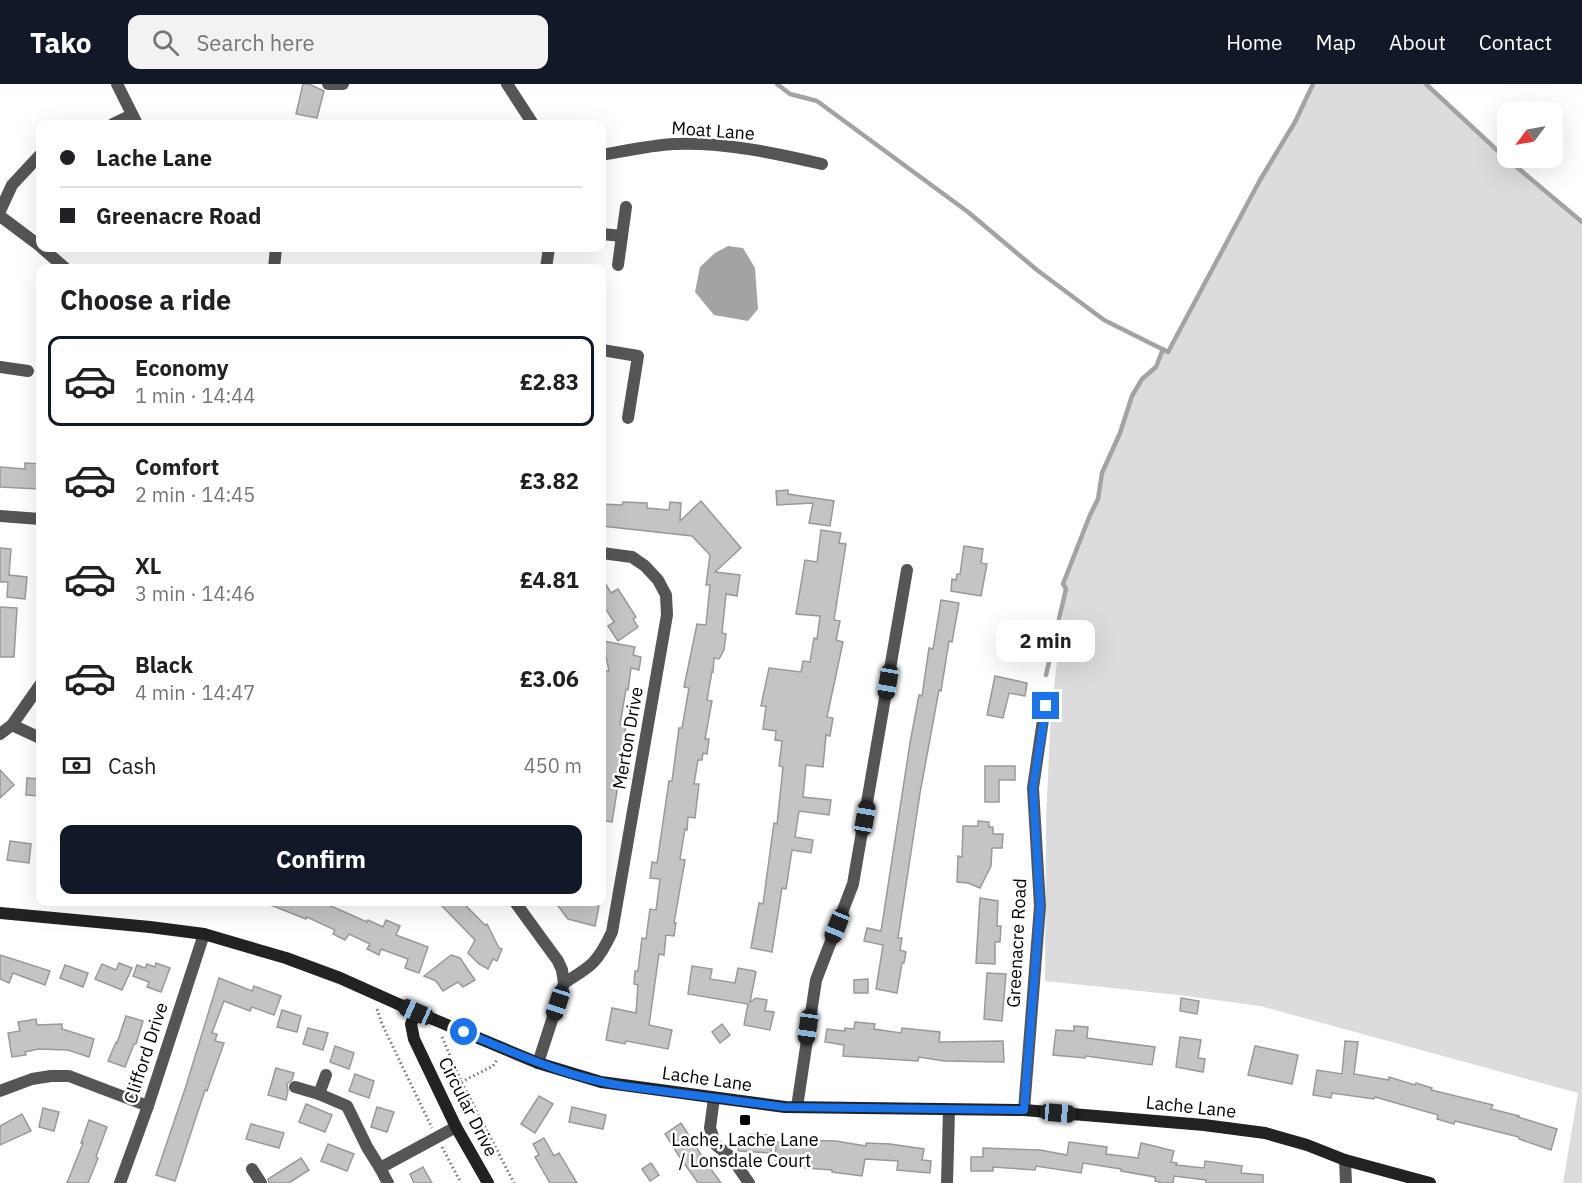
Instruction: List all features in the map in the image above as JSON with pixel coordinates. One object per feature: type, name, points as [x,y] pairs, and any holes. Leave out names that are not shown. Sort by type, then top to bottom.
[{"type":"street","points":[[117,84],[134,120]]},
{"type":"street","points":[[328,84],[343,84]]},
{"type":"street","points":[[507,84],[530,120]]},
{"type":"street","name":"Moat Lane","points":[[606,154],[675,144],[732,147],[780,154],[822,164]]},
{"type":"street","points":[[36,159],[12,185],[0,214],[36,243]]},
{"type":"street","points":[[618,265],[626,207]]},
{"type":"street","points":[[606,234],[622,236]]},
{"type":"street","points":[[47,252],[60,264]]},
{"type":"street","points":[[606,351],[638,356],[628,418]]},
{"type":"street","points":[[0,368],[28,371]]},
{"type":"street","points":[[0,516],[36,519]]},
{"type":"street","name":"Merton Drive","points":[[564,983],[587,969],[601,955],[612,932],[667,615],[666,595],[658,580],[645,566],[632,557],[606,554]]},
{"type":"street","points":[[797,1107],[816,980],[853,885],[906,570]]},
{"type":"street","points":[[0,734],[12,724],[36,691]]},
{"type":"street","name":"Greenacre Road","points":[[1024,1110],[1040,906],[1033,788],[1046,706]]},
{"type":"street","points":[[12,724],[36,736]]},
{"type":"street","points":[[518,906],[558,961],[564,983],[538,1063]]},
{"type":"street","name":"Lache Lane","points":[[0,913],[204,934],[286,958],[538,1063],[601,1082],[797,1107],[1024,1110],[1204,1125],[1265,1133],[1307,1145],[1345,1160],[1430,1183]]},
{"type":"street","name":"Clifford Drive","points":[[120,1183],[148,1106],[204,934]]},
{"type":"street","name":"Circular Drive","points":[[416,1012],[411,1024],[414,1039],[456,1127],[488,1183]]},
{"type":"street","points":[[320,1094],[326,1075]]},
{"type":"street","points":[[0,1091],[32,1079],[69,1076],[148,1106]]},
{"type":"street","points":[[294,1087],[320,1094],[347,1106],[367,1148],[388,1183]]},
{"type":"street","points":[[714,1098],[710,1128],[716,1145],[732,1158],[749,1183]]},
{"type":"street","points":[[947,1183],[949,1110]]},
{"type":"street","points":[[380,1168],[456,1127]]},
{"type":"street","points":[[1345,1160],[1346,1183]]},
{"type":"street","points":[[252,1169],[261,1183]]},
{"type":"path","points":[[371,993],[382,1024],[461,1183]]},
{"type":"path","points":[[444,1024],[442,1039],[514,1183]]},
{"type":"path","points":[[440,1093],[493,1066],[503,1048]]},
{"type":"shaded area","points":[[1313,84],[1426,84],[1497,150],[1497,168],[1518,168],[1582,222],[1582,1183],[1563,1183],[1578,1093],[1260,1006],[1045,981],[1046,819],[1051,711],[1066,589],[1063,584],[1098,499],[1102,473],[1120,433],[1132,396],[1142,379],[1156,367],[1163,349],[1169,352],[1260,180],[1295,122]]},
{"type":"shaded area","points":[[728,246],[743,248],[755,268],[758,309],[748,321],[714,315],[695,292],[700,267],[715,253]]},
{"type":"building","points":[[303,84],[309,84],[324,91],[317,118],[296,114]]},
{"type":"building","points":[[25,463],[36,464],[36,489],[0,487],[0,467],[25,469]]},
{"type":"building","points":[[788,490],[788,494],[834,501],[830,526],[809,523],[813,503],[777,505],[776,491]]},
{"type":"building","points":[[701,501],[741,548],[715,572],[740,575],[737,596],[726,594],[722,633],[726,634],[724,650],[719,659],[714,658],[707,700],[712,701],[705,739],[709,739],[707,754],[703,753],[702,760],[698,760],[694,784],[699,784],[695,818],[688,817],[687,830],[685,829],[680,859],[685,860],[674,923],[676,923],[674,936],[666,935],[664,955],[659,954],[649,1025],[672,1030],[668,1049],[626,1041],[625,1044],[606,1040],[612,1008],[636,1013],[638,985],[634,984],[635,971],[638,971],[642,938],[646,939],[650,909],[656,910],[660,879],[650,878],[652,862],[657,863],[669,781],[672,781],[679,728],[682,728],[689,688],[684,687],[697,624],[706,625],[710,585],[706,585],[710,555],[692,536],[606,526],[606,504],[647,503],[647,508],[669,510],[670,502],[681,503],[680,521]]},
{"type":"building","points":[[821,530],[841,533],[839,543],[846,544],[834,620],[840,621],[836,640],[843,642],[827,717],[833,718],[830,736],[826,735],[823,767],[806,765],[803,797],[831,800],[829,815],[799,811],[795,837],[813,840],[811,853],[792,850],[786,889],[782,888],[772,952],[751,948],[759,903],[763,904],[774,823],[777,824],[783,767],[779,766],[782,741],[775,740],[776,731],[763,729],[766,706],[761,706],[769,668],[801,672],[803,661],[810,662],[814,638],[817,639],[820,616],[796,614],[805,560],[817,562]]},
{"type":"building","points":[[964,546],[983,549],[981,563],[987,564],[981,596],[951,591],[952,579],[956,580],[957,574],[960,574]]},
{"type":"building","points":[[0,548],[11,549],[9,575],[27,577],[25,599],[7,597],[8,582],[0,582]]},
{"type":"building","points":[[606,585],[611,593],[618,589],[636,617],[633,619],[638,627],[618,641],[608,626],[614,622],[606,609]]},
{"type":"building","points":[[941,600],[959,603],[952,642],[949,641],[920,793],[898,938],[902,938],[900,950],[906,952],[897,993],[876,989],[883,945],[864,941],[867,928],[881,931],[910,743],[919,695],[922,696],[929,648],[933,649]]},
{"type":"building","points":[[0,607],[17,608],[14,657],[0,657]]},
{"type":"building","points":[[606,642],[635,647],[633,655],[641,657],[639,670],[631,668],[628,690],[626,689],[620,725],[626,726],[612,822],[606,821],[606,671],[609,671]]},
{"type":"building","points":[[995,676],[1027,683],[1025,696],[1009,693],[1003,718],[987,715]]},
{"type":"building","points":[[985,766],[1015,766],[1015,780],[999,780],[999,802],[985,802]]},
{"type":"building","points":[[0,770],[14,785],[0,798]]},
{"type":"building","points":[[27,778],[36,779],[36,796],[26,795]]},
{"type":"building","points":[[978,821],[989,822],[989,827],[993,827],[993,834],[1003,834],[1002,848],[992,848],[991,866],[980,888],[968,883],[957,882],[958,856],[962,857],[963,826],[978,826]]},
{"type":"building","points":[[10,841],[31,844],[29,863],[7,860]]},
{"type":"building","points":[[980,898],[998,901],[997,926],[1001,926],[1000,942],[995,942],[995,964],[976,963]]},
{"type":"building","points":[[273,906],[331,906],[383,927],[386,920],[400,926],[396,935],[428,947],[419,973],[405,968],[408,959],[381,949],[379,955],[367,949],[370,944],[349,934],[345,940],[333,934],[335,930],[307,917],[306,919]]},
{"type":"building","points":[[442,906],[466,906],[485,925],[487,924],[499,948],[502,949],[497,961],[493,959],[488,969],[468,953],[475,940]]},
{"type":"building","points":[[558,906],[599,906],[595,926],[568,919]]},
{"type":"building","points":[[0,955],[50,971],[45,985],[13,973],[9,983],[0,979]]},
{"type":"building","points":[[451,955],[460,958],[475,980],[463,987],[458,982],[443,991],[436,981],[424,976]]},
{"type":"building","points":[[119,963],[132,968],[122,990],[95,979],[102,964],[116,970]]},
{"type":"building","points":[[156,963],[170,968],[161,992],[147,987],[149,982],[133,976],[137,965],[145,968],[147,964],[155,967]]},
{"type":"building","points":[[65,965],[88,973],[83,987],[60,978]]},
{"type":"building","points":[[692,966],[712,969],[710,979],[735,983],[738,968],[756,972],[750,1002],[756,998],[767,1000],[765,1011],[774,1012],[770,1030],[744,1025],[748,1004],[688,994]]},
{"type":"building","points":[[987,973],[1006,974],[1002,1021],[984,1019]]},
{"type":"building","points":[[219,978],[252,991],[254,986],[281,996],[274,1015],[252,1007],[250,1011],[224,1001],[212,1033],[217,1034],[215,1041],[224,1043],[207,1091],[205,1090],[175,1181],[156,1175]]},
{"type":"building","points":[[868,979],[868,993],[854,993],[854,980]]},
{"type":"building","points":[[1181,998],[1199,1001],[1197,1014],[1180,1011]]},
{"type":"building","points":[[282,1010],[301,1016],[297,1032],[277,1027]]},
{"type":"building","points":[[126,1016],[143,1021],[136,1044],[134,1044],[125,1067],[108,1061]]},
{"type":"building","points":[[36,1019],[37,1025],[62,1024],[62,1029],[94,1039],[89,1057],[68,1050],[38,1049],[25,1052],[26,1055],[12,1057],[8,1033],[20,1031],[18,1022]]},
{"type":"building","points":[[855,1022],[875,1024],[874,1029],[901,1033],[902,1028],[940,1032],[939,1042],[1003,1041],[1004,1062],[944,1061],[919,1057],[918,1061],[843,1056],[844,1045],[825,1042],[827,1029],[845,1031],[845,1028],[854,1029]]},
{"type":"building","points":[[722,1024],[730,1035],[720,1043],[712,1032]]},
{"type":"building","points":[[1074,1026],[1088,1027],[1087,1038],[1155,1047],[1152,1065],[1086,1056],[1085,1058],[1053,1055],[1056,1030],[1074,1031]]},
{"type":"building","points":[[308,1028],[328,1033],[323,1050],[303,1044]]},
{"type":"building","points":[[1180,1037],[1201,1040],[1198,1058],[1205,1059],[1203,1072],[1176,1067]]},
{"type":"building","points":[[1345,1041],[1358,1042],[1354,1074],[1389,1080],[1389,1077],[1415,1085],[1416,1083],[1432,1088],[1431,1090],[1493,1105],[1491,1109],[1557,1129],[1551,1150],[1519,1139],[1519,1137],[1455,1121],[1454,1124],[1437,1119],[1438,1115],[1375,1097],[1374,1099],[1332,1093],[1331,1098],[1313,1095],[1317,1070],[1342,1074]]},
{"type":"building","points":[[335,1046],[354,1053],[349,1069],[330,1062]]},
{"type":"building","points":[[1255,1046],[1298,1055],[1292,1084],[1248,1075]]},
{"type":"building","points":[[276,1068],[294,1073],[292,1080],[287,1084],[286,1100],[268,1095]]},
{"type":"building","points":[[355,1074],[374,1081],[369,1098],[349,1091]]},
{"type":"building","points":[[539,1096],[553,1104],[535,1133],[521,1124]]},
{"type":"building","points":[[306,1104],[332,1115],[325,1132],[299,1122]]},
{"type":"building","points":[[377,1107],[394,1112],[387,1132],[371,1127]]},
{"type":"building","points":[[572,1107],[606,1115],[603,1129],[569,1122]]},
{"type":"building","points":[[43,1108],[59,1112],[54,1131],[39,1127]]},
{"type":"building","points":[[22,1114],[31,1131],[0,1145],[0,1126]]},
{"type":"building","points":[[89,1120],[107,1127],[96,1157],[98,1158],[88,1183],[67,1183],[83,1143],[81,1143]]},
{"type":"building","points":[[681,1123],[721,1183],[698,1183],[679,1156],[665,1134]]},
{"type":"building","points":[[251,1124],[284,1133],[279,1148],[246,1139]]},
{"type":"building","points":[[750,1134],[772,1135],[771,1153],[738,1151],[739,1139],[750,1139]]},
{"type":"building","points":[[544,1138],[554,1156],[559,1153],[577,1183],[550,1183],[535,1157],[539,1155],[533,1144]]},
{"type":"building","points":[[800,1140],[836,1141],[866,1146],[866,1143],[890,1144],[924,1149],[922,1160],[931,1161],[930,1173],[897,1170],[898,1161],[865,1159],[862,1176],[805,1168],[806,1161],[775,1160],[776,1142],[799,1144]]},
{"type":"building","points":[[1069,1142],[1107,1147],[1106,1154],[1138,1158],[1141,1143],[1174,1151],[1171,1162],[1177,1163],[1176,1165],[1204,1168],[1205,1161],[1242,1166],[1241,1173],[1263,1175],[1263,1183],[1206,1183],[1206,1180],[1174,1176],[1173,1183],[1163,1183],[1155,1181],[1155,1177],[1083,1163],[1081,1173],[1036,1166],[1035,1170],[993,1167],[993,1171],[971,1171],[971,1157],[983,1157],[983,1148],[1040,1150],[1067,1155]]},
{"type":"building","points":[[328,1144],[354,1154],[347,1171],[321,1161]]},
{"type":"building","points":[[301,1158],[309,1170],[289,1183],[269,1183],[268,1179]]},
{"type":"building","points":[[651,1163],[659,1175],[650,1181],[642,1169]]},
{"type":"building","points":[[423,1167],[432,1183],[414,1183],[410,1174]]},
{"type":"waterway","points":[[777,84],[790,94],[817,101],[968,212],[1037,270],[1104,320],[1168,352],[1260,180],[1295,122],[1313,84]]},
{"type":"waterway","points":[[1426,84],[1499,152],[1582,222]]},
{"type":"waterway","points":[[1046,675],[1066,589],[1063,584],[1098,499],[1102,473],[1120,433],[1132,396],[1142,379],[1156,367],[1163,349]]},
{"type":"place","name":"Lache, Lache Lane / Lonsdale Court","points":[[745,1120]]},
{"type":"route","points":[[464,1032],[538,1063],[601,1082],[624,1086],[784,1107],[1024,1110],[1040,906],[1033,788],[1046,706]]}]
